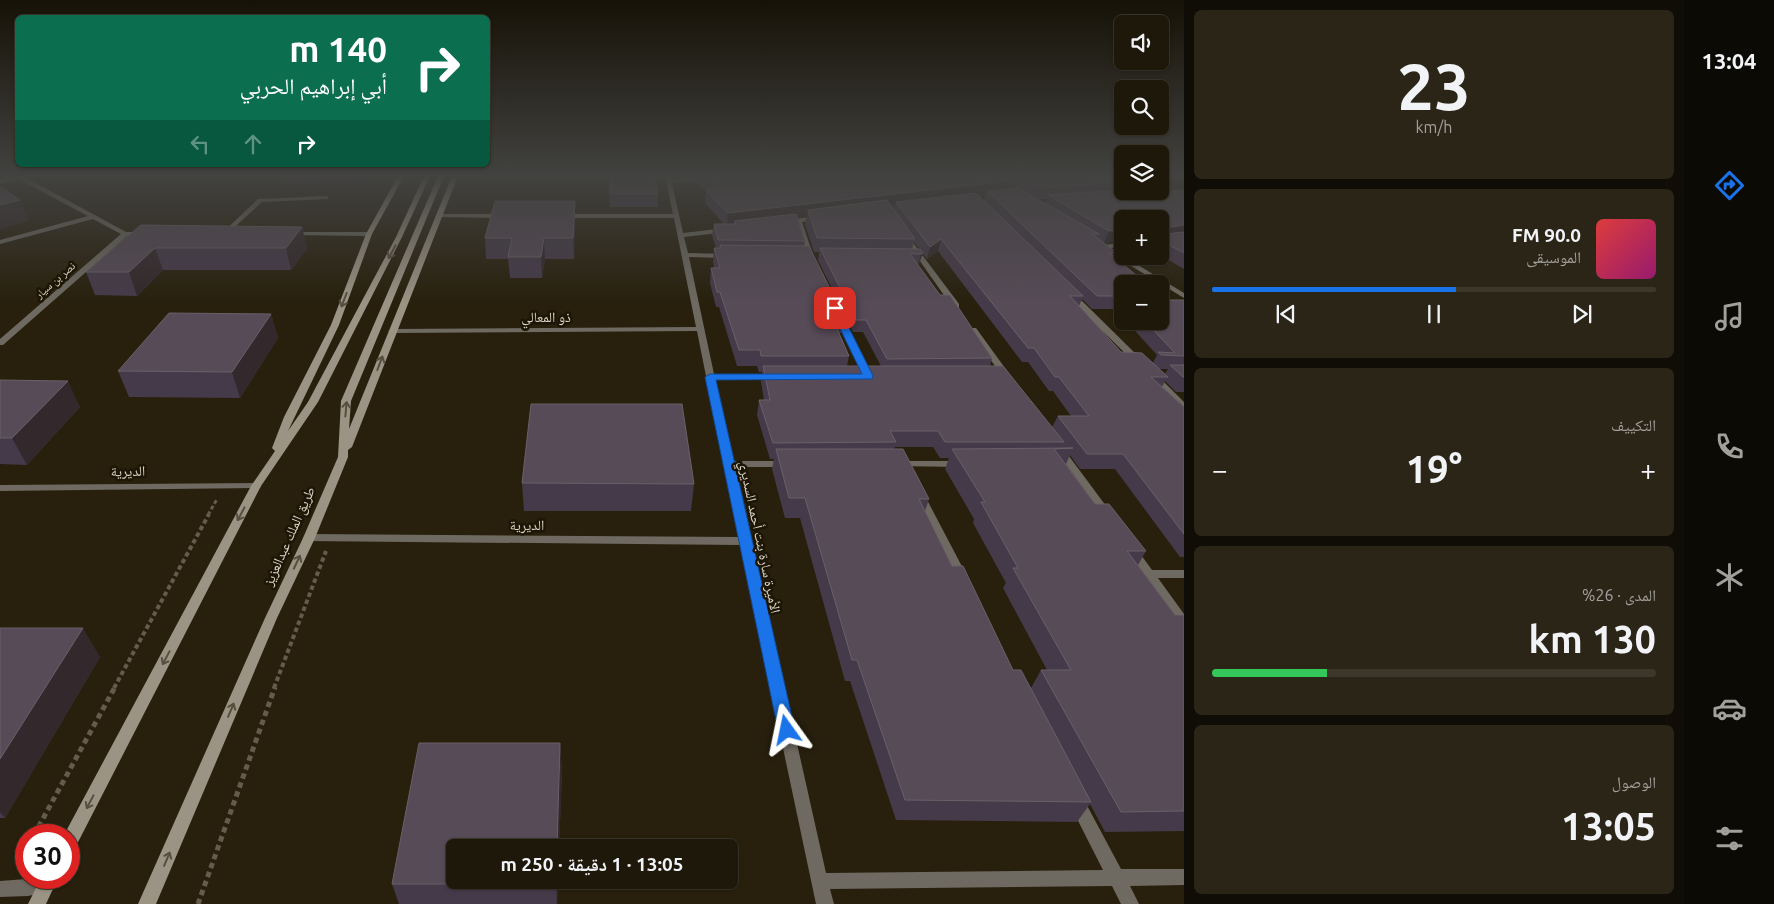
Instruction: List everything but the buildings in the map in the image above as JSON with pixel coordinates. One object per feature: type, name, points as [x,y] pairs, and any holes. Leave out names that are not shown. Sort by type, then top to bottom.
[{"type":"main road","points":[[273,460],[289,416],[335,325],[369,234],[378,218]]},
{"type":"main road","points":[[78,824],[256,486],[313,402],[408,218]]},
{"type":"main road","name":"طريق الملك عبدالعزيز","points":[[147,904],[270,618],[309,538],[343,457],[346,401],[424,218]]},
{"type":"main road","points":[[343,457],[438,218]]},
{"type":"main road","points":[[37,904],[44,889]]},
{"type":"street","points":[[0,242],[90,218]]},
{"type":"street","points":[[96,218],[125,234],[155,234]]},
{"type":"street","points":[[224,234],[241,218]]},
{"type":"street","name":"الأميرة سارة بنت أحمد السديري","points":[[676,218],[728,464],[825,904]]},
{"type":"street","points":[[779,223],[819,218]]},
{"type":"street","points":[[799,221],[814,265]]},
{"type":"street","points":[[898,226],[916,257],[963,316],[1005,378]]},
{"type":"street","points":[[680,235],[730,229]]},
{"type":"street","name":"نصر بن سيار","points":[[0,343],[125,234]]},
{"type":"street","points":[[214,234],[234,234]]},
{"type":"street","points":[[282,234],[369,234]]},
{"type":"street","points":[[1095,242],[1184,296]]},
{"type":"street","points":[[1103,247],[1114,246]]},
{"type":"street","points":[[684,255],[732,256]]},
{"type":"street","points":[[800,256],[819,256]]},
{"type":"street","points":[[1066,290],[1144,367]]},
{"type":"street","points":[[835,308],[868,376]]},
{"type":"street","name":"ذو المعالي","points":[[392,331],[700,330]]},
{"type":"street","points":[[1167,374],[1151,374],[1184,407]]},
{"type":"street","points":[[858,377],[878,376]]},
{"type":"street","points":[[710,377],[789,377]]},
{"type":"street","points":[[1052,440],[1064,463],[1109,519]]},
{"type":"street","points":[[728,464],[796,464]]},
{"type":"street","points":[[884,464],[972,464]]},
{"type":"street","points":[[904,464],[967,588]]},
{"type":"street","name":"الديرية","points":[[0,488],[256,486]]},
{"type":"street","name":"الديرية","points":[[309,538],[745,541]]},
{"type":"street","points":[[1126,542],[1184,624]]},
{"type":"street","points":[[1148,574],[1184,574]]},
{"type":"street","points":[[1071,790],[1130,904]]},
{"type":"street","points":[[820,881],[1184,878]]},
{"type":"street","points":[[0,888],[15,888]]},
{"type":"path","points":[[40,824],[225,485]]},
{"type":"path","points":[[198,904],[270,699],[330,539]]},
{"type":"route","points":[[787,730],[710,377],[868,376],[835,308]]}]
